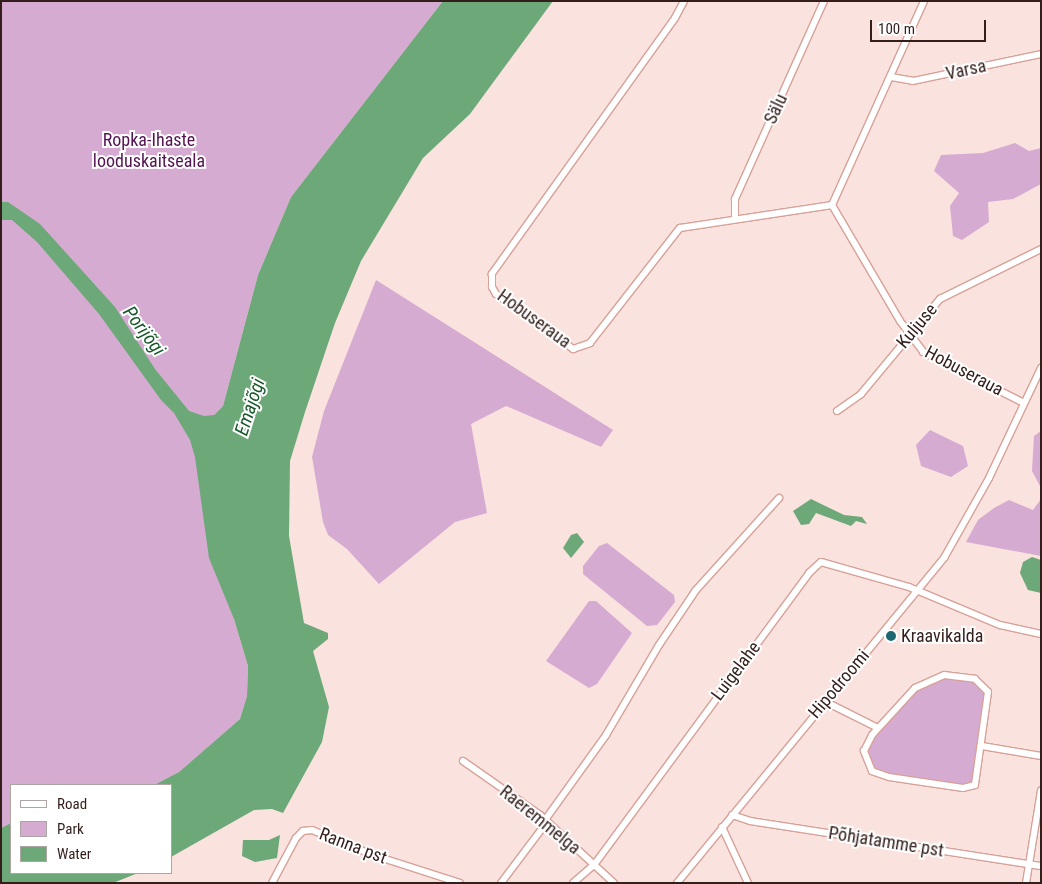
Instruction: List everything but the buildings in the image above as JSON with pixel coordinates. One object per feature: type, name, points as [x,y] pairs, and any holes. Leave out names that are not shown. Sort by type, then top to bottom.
[{"type":"street","name":"Hobuseraua","points":[[684,1],[675,18],[494,270],[492,287],[496,294],[568,347],[583,348],[594,339],[672,234],[690,225],[832,205],[910,335],[923,352],[1024,403]]},
{"type":"street","name":"Sälu","points":[[735,218],[734,209],[738,191],[824,1]]},
{"type":"street","points":[[832,205],[924,1]]},
{"type":"street","name":"Varsa","points":[[891,77],[913,81],[1041,54]]},
{"type":"street","name":"Kuljuse","points":[[838,411],[861,394],[940,299],[1041,249]]},
{"type":"street","name":"Hipodroomi","points":[[677,883],[824,701],[918,592],[944,558],[972,510],[1041,368]]},
{"type":"street","points":[[501,883],[606,735],[659,645],[696,590],[779,498]]},
{"type":"street","name":"Luigelahe","points":[[573,883],[594,865],[816,566],[828,562],[918,592]]},
{"type":"street","points":[[918,592],[1000,625],[1041,634]]},
{"type":"street","points":[[944,675],[960,675],[980,681],[988,692],[982,746],[977,781],[971,787],[889,777],[872,771],[864,756],[866,744],[878,728],[915,688],[944,675]]},
{"type":"street","points":[[824,701],[878,728]]},
{"type":"street","points":[[982,746],[1041,756]]},
{"type":"street","name":"Raeremmelga","points":[[462,761],[546,821],[614,883]]},
{"type":"street","points":[[1026,883],[1041,790]]},
{"type":"street","name":"Põhjatamme pst","points":[[732,815],[750,821],[1041,866]]},
{"type":"street","points":[[722,827],[748,883]]},
{"type":"street","name":"Ranna pst","points":[[272,883],[296,838],[303,831],[312,830],[373,855],[460,883]]},
{"type":"green space","name":"Ropka-Ihaste looduskaitseala","points":[[1,1],[443,1],[291,197],[258,275],[223,406],[214,415],[234,619],[248,666],[247,696],[240,719],[179,772],[156,784],[10,784],[10,824],[1,828]]},
{"type":"green space","points":[[1015,143],[1029,151],[1041,148],[1041,184],[1013,199],[988,202],[989,222],[962,240],[953,236],[950,206],[959,193],[934,171],[941,155],[983,153]]},
{"type":"green space","points":[[376,280],[613,430],[601,447],[506,406],[471,424],[487,513],[455,522],[379,584],[347,549],[328,535],[323,522],[312,457],[324,411]]},
{"type":"green space","points":[[930,430],[963,446],[968,466],[951,477],[921,466],[916,445]]},
{"type":"green space","points":[[1041,431],[1041,488],[1032,471],[1034,436]]},
{"type":"green space","points":[[1041,499],[1041,556],[966,542],[978,520],[994,508],[1009,500],[1033,510]]},
{"type":"green space","points":[[607,543],[674,595],[675,602],[657,625],[647,626],[583,574],[583,566],[599,546]]},
{"type":"green space","points":[[589,601],[596,601],[632,633],[597,684],[589,688],[546,661]]},
{"type":"green space","points":[[955,676],[977,681],[987,695],[974,781],[965,786],[883,774],[872,766],[867,752],[876,735],[922,684]]},
{"type":"water","name":"Emajõgi","points":[[443,1],[553,1],[470,114],[423,158],[361,261],[335,323],[305,412],[290,461],[289,536],[304,623],[328,633],[328,639],[313,651],[329,707],[322,742],[283,813],[272,809],[254,810],[172,856],[172,784],[156,784],[179,772],[240,719],[247,696],[248,666],[234,619],[209,558],[195,457],[190,440],[174,413],[161,400],[99,314],[37,242],[12,220],[1,220],[1,202],[8,202],[40,224],[115,307],[155,369],[189,411],[204,416],[214,415],[223,406],[258,275],[291,197]]},
{"type":"water","points":[[811,499],[844,515],[862,517],[867,524],[856,521],[851,526],[816,513],[809,524],[801,525],[793,511]]},
{"type":"water","points":[[577,533],[584,542],[571,558],[563,548],[571,535]]},
{"type":"water","points":[[1032,557],[1041,560],[1041,593],[1028,590],[1020,573],[1023,562]]},
{"type":"water","points":[[10,824],[10,874],[136,874],[113,883],[1,883],[1,828]]},
{"type":"water","points":[[280,835],[277,858],[255,862],[242,856],[243,840],[269,840]]},
{"type":"place","name":"Kraavikalda","points":[[891,636]]},
{"type":"water label","name":"Porijõgi","points":[[144,331]]}]
